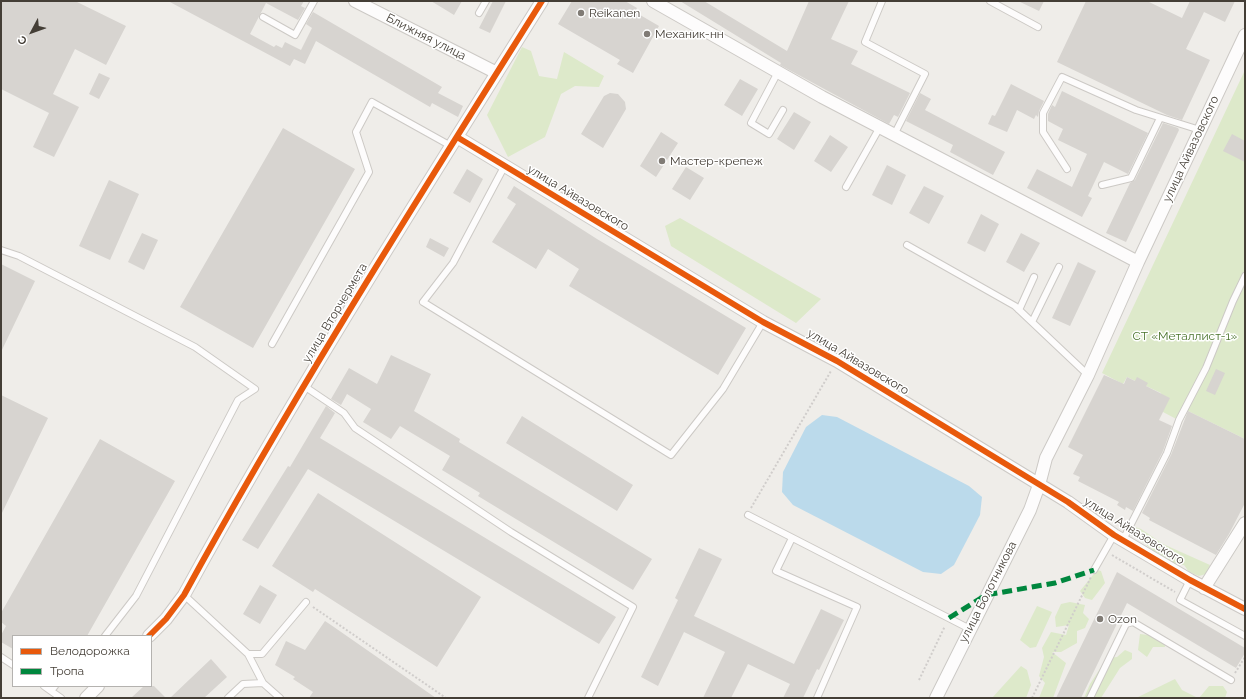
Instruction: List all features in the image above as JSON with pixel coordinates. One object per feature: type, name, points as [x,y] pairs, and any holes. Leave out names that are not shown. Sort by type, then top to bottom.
[{"type":"street","name":"Ближняя улица","points":[[355,1],[497,73]]},
{"type":"street","name":"улица Вторчермета","points":[[150,635],[166,619],[184,595],[304,386],[454,141],[542,1]]},
{"type":"street","points":[[653,1],[778,72],[880,127],[1138,262]]},
{"type":"street","name":"улица Айвазовского","points":[[1039,485],[1046,458],[1088,375],[1138,262],[1245,35]]},
{"type":"street","name":"улица Айвазовского","points":[[454,141],[504,167],[763,322],[837,361],[1068,502],[1119,538],[1204,588],[1245,609]]},
{"type":"street","name":"улица Болотникова","points":[[936,698],[1030,510],[1039,485]]},
{"type":"street","points":[[1204,588],[1245,523]]},
{"type":"street","points":[[86,698],[97,687]]},
{"type":"lane","points":[[263,17],[295,35],[314,1]]},
{"type":"lane","points":[[479,13],[486,1]]},
{"type":"lane","points":[[882,1],[865,42],[924,74],[894,134]]},
{"type":"lane","points":[[990,1],[1038,27]]},
{"type":"lane","points":[[778,72],[751,123],[769,134],[783,110]]},
{"type":"lane","points":[[1067,169],[1043,132],[1043,113],[1062,77],[1136,110],[1200,130]]},
{"type":"lane","points":[[272,344],[368,172],[356,132],[372,102],[454,141]]},
{"type":"lane","points":[[1102,185],[1131,178],[1160,118]]},
{"type":"lane","points":[[846,187],[880,127]]},
{"type":"lane","points":[[504,167],[453,263],[423,302],[671,455],[723,389],[763,322]]},
{"type":"lane","points":[[907,246],[1019,310],[1088,375]]},
{"type":"lane","points":[[1,250],[19,256],[196,347],[254,389],[238,400],[136,596],[106,635]]},
{"type":"lane","points":[[1032,322],[1059,267]]},
{"type":"lane","points":[[1094,570],[1105,551],[1119,538],[1167,453],[1179,420],[1206,368],[1233,300],[1245,276]]},
{"type":"lane","points":[[1019,310],[1034,277]]},
{"type":"lane","points":[[304,386],[344,413],[355,428],[511,532],[633,607],[588,698]]},
{"type":"lane","points":[[748,515],[970,629]]},
{"type":"lane","points":[[792,538],[776,571],[857,607],[817,698]]},
{"type":"lane","points":[[1190,580],[1180,600],[1245,636]]},
{"type":"lane","points":[[184,595],[248,654],[263,683],[280,698]]},
{"type":"lane","points":[[248,654],[262,654],[306,602]]},
{"type":"lane","points":[[1090,698],[1126,624],[1133,622],[1231,680]]},
{"type":"lane","points":[[1,657],[12,664]]},
{"type":"lane","points":[[228,698],[242,684],[263,683]]},
{"type":"lane","points":[[53,688],[61,698]]},
{"type":"path","points":[[748,515],[837,361]]},
{"type":"path","points":[[1105,551],[1182,596]]},
{"type":"path","points":[[1032,698],[1094,570]]},
{"type":"path","points":[[306,602],[446,698]]},
{"type":"path","points":[[919,680],[949,618]]},
{"type":"path","points":[[1231,680],[1245,657]]},
{"type":"green space","points":[[522,47],[531,51],[539,76],[557,79],[564,52],[604,76],[599,87],[575,86],[561,94],[545,137],[508,157],[487,115]]},
{"type":"green space","name":"СТ «Металлист-1»","points":[[1245,70],[1245,439],[1188,411],[1182,422],[1163,412],[1161,393],[1127,377],[1123,384],[1102,373]]},
{"type":"green space","points":[[680,218],[821,299],[796,323],[671,246],[665,226]]},
{"type":"green space","points":[[1135,527],[1141,529],[1163,544],[1210,565],[1206,574],[1199,576],[1189,572],[1184,565],[1178,565],[1164,558],[1150,548],[1133,532]]},
{"type":"green space","points":[[1097,570],[1101,571],[1105,583],[1092,600],[1085,598],[1080,591]]},
{"type":"green space","points":[[1070,602],[1085,605],[1083,613],[1089,619],[1085,628],[1077,631],[1077,643],[1061,652],[1052,652],[1066,663],[1053,698],[1039,698],[1045,683],[1039,676],[1044,657],[1042,648],[1051,632],[1066,635],[1069,625],[1056,627],[1055,617],[1061,604]]},
{"type":"green space","points":[[1037,606],[1052,612],[1036,647],[1030,648],[1020,640]]},
{"type":"green space","points":[[1140,634],[1164,637],[1165,647],[1153,647],[1147,657],[1138,650]]},
{"type":"green space","points":[[1125,650],[1132,653],[1132,659],[1120,668],[1101,698],[1084,698],[1090,684],[1107,658],[1117,657]]},
{"type":"green space","points":[[1021,666],[1027,670],[1031,685],[1026,698],[992,698]]},
{"type":"green space","points":[[1175,679],[1182,690],[1198,698],[1136,698]]},
{"type":"green space","points":[[1209,686],[1223,686],[1227,692],[1225,698],[1199,698]]},
{"type":"water","points":[[822,415],[837,417],[969,486],[982,497],[980,515],[954,565],[941,574],[923,572],[793,505],[782,492],[783,472],[806,427]]},
{"type":"building","points":[[1,1],[75,1],[126,26],[106,65],[75,49],[53,94],[79,107],[54,157],[33,147],[49,113],[1,89]]},
{"type":"building","points":[[168,1],[304,1],[301,6],[305,8],[298,20],[266,3],[250,34],[274,47],[276,45],[282,48],[285,42],[301,50],[312,28],[306,24],[313,12],[442,87],[438,93],[463,106],[458,117],[432,103],[430,107],[316,41],[305,64],[294,59],[290,66]]},
{"type":"building","points":[[431,1],[462,1],[454,15]]},
{"type":"building","points":[[493,1],[506,1],[490,33],[479,28]]},
{"type":"building","points":[[572,1],[625,1],[637,8],[635,12],[659,26],[633,73],[617,64],[620,60],[558,24]]},
{"type":"building","points":[[680,1],[704,1],[787,51],[809,1],[849,1],[831,39],[858,51],[851,64],[910,93],[898,117],[894,115],[889,124],[780,65],[781,63]]},
{"type":"building","points":[[1018,1],[1044,1],[1039,11]]},
{"type":"building","points":[[1086,1],[1147,1],[1182,18],[1190,1],[1235,1],[1225,22],[1204,12],[1186,49],[1210,60],[1182,120],[1167,115],[1057,62]]},
{"type":"building","points":[[99,73],[110,78],[99,99],[89,94]]},
{"type":"building","points":[[740,79],[758,89],[742,116],[724,105]]},
{"type":"building","points":[[1011,84],[1044,101],[1038,117],[1036,115],[1034,119],[1017,110],[1007,132],[988,124],[992,115],[995,116]]},
{"type":"building","points":[[1062,91],[1148,133],[1128,174],[1104,162],[1088,196],[1092,198],[1082,217],[1027,188],[1037,169],[1072,187],[1087,154],[1058,140],[1063,129],[1048,121],[1048,114],[1052,105],[1055,107]]},
{"type":"building","points":[[610,93],[618,94],[625,102],[626,109],[603,148],[581,134],[604,96]]},
{"type":"building","points":[[920,93],[931,99],[925,110],[1005,152],[993,175],[950,152],[953,145],[906,121]]},
{"type":"building","points":[[794,112],[811,122],[794,150],[777,139]]},
{"type":"building","points":[[1163,123],[1178,128],[1179,130],[1126,242],[1106,233],[1130,183],[1135,180]]},
{"type":"building","points":[[283,128],[355,169],[253,348],[180,307]]},
{"type":"building","points":[[661,132],[678,143],[656,177],[640,166]]},
{"type":"building","points":[[1232,134],[1245,141],[1245,162],[1223,151]]},
{"type":"building","points":[[830,135],[848,147],[831,172],[814,161]]},
{"type":"building","points":[[887,165],[906,175],[892,205],[872,195]]},
{"type":"building","points":[[686,167],[704,178],[690,200],[672,189]]},
{"type":"building","points":[[467,169],[483,179],[470,203],[453,193]]},
{"type":"building","points":[[109,180],[139,194],[110,260],[79,246]]},
{"type":"building","points":[[514,186],[597,239],[746,328],[718,375],[569,286],[579,269],[548,249],[536,269],[492,242],[516,204],[507,198]]},
{"type":"building","points":[[924,186],[944,196],[929,224],[909,213]]},
{"type":"building","points":[[981,214],[999,224],[985,252],[967,243]]},
{"type":"building","points":[[142,233],[158,240],[144,270],[128,262]]},
{"type":"building","points":[[1021,233],[1040,243],[1024,272],[1006,262]]},
{"type":"building","points":[[430,238],[449,248],[444,257],[426,247]]},
{"type":"building","points":[[1078,262],[1096,271],[1070,326],[1052,318]]},
{"type":"building","points":[[1,264],[35,281],[1,352]]},
{"type":"building","points":[[391,355],[431,374],[414,411],[460,439],[459,442],[652,559],[633,590],[478,496],[480,493],[442,470],[450,456],[400,426],[391,439],[363,422],[371,409],[347,394],[341,405],[331,399],[349,368],[377,384]]},
{"type":"building","points":[[1216,369],[1225,373],[1215,395],[1206,391]]},
{"type":"building","points":[[1104,375],[1124,384],[1127,377],[1135,381],[1137,377],[1148,383],[1146,386],[1170,398],[1159,420],[1172,426],[1163,451],[1133,511],[1126,507],[1125,510],[1117,505],[1119,502],[1078,481],[1080,477],[1073,474],[1083,455],[1068,447]]},
{"type":"building","points":[[1,395],[48,418],[1,515]]},
{"type":"building","points":[[326,406],[335,413],[320,438],[616,617],[599,644],[308,469],[258,549],[242,540],[288,466],[290,467]]},
{"type":"building","points":[[1188,411],[1245,439],[1245,503],[1216,555],[1149,520],[1150,518],[1142,513],[1171,455]]},
{"type":"building","points":[[522,416],[633,485],[617,511],[506,443]]},
{"type":"building","points":[[100,439],[175,481],[88,635],[12,635],[12,648],[1,642],[1,635],[6,626],[1,622],[1,613]]},
{"type":"building","points":[[318,493],[481,597],[437,667],[315,589],[313,592],[272,566]]},
{"type":"building","points":[[699,548],[722,559],[694,616],[794,664],[821,609],[844,620],[803,698],[783,698],[790,684],[748,664],[731,698],[703,698],[725,652],[684,632],[658,686],[641,677],[678,600],[675,598]]},
{"type":"building","points":[[1117,572],[1245,648],[1245,653],[1236,668],[1127,603],[1081,698],[1056,698]]},
{"type":"building","points":[[260,585],[277,595],[260,624],[243,614]]},
{"type":"building","points":[[325,621],[436,698],[309,698],[313,692],[293,679],[295,677],[275,665],[286,641],[305,650]]},
{"type":"building","points":[[211,659],[227,677],[204,698],[170,698]]},
{"type":"building","points":[[154,686],[166,698],[131,698],[143,687]]},
{"type":"marked path","points":[[949,618],[986,595],[1055,583],[1094,570]]},
{"type":"cycle path","points":[[150,635],[166,619],[184,595],[269,444],[358,295],[542,1]]},
{"type":"cycle path","points":[[457,137],[763,322],[837,361],[1068,502],[1114,535],[1190,580],[1245,609]]},
{"type":"place","name":"Reikanen","points":[[581,13]]},
{"type":"place","name":"Механик-нн","points":[[647,34]]},
{"type":"place","name":"Мастер-крепеж","points":[[662,161]]},
{"type":"place","name":"Ozon","points":[[1100,619]]}]
